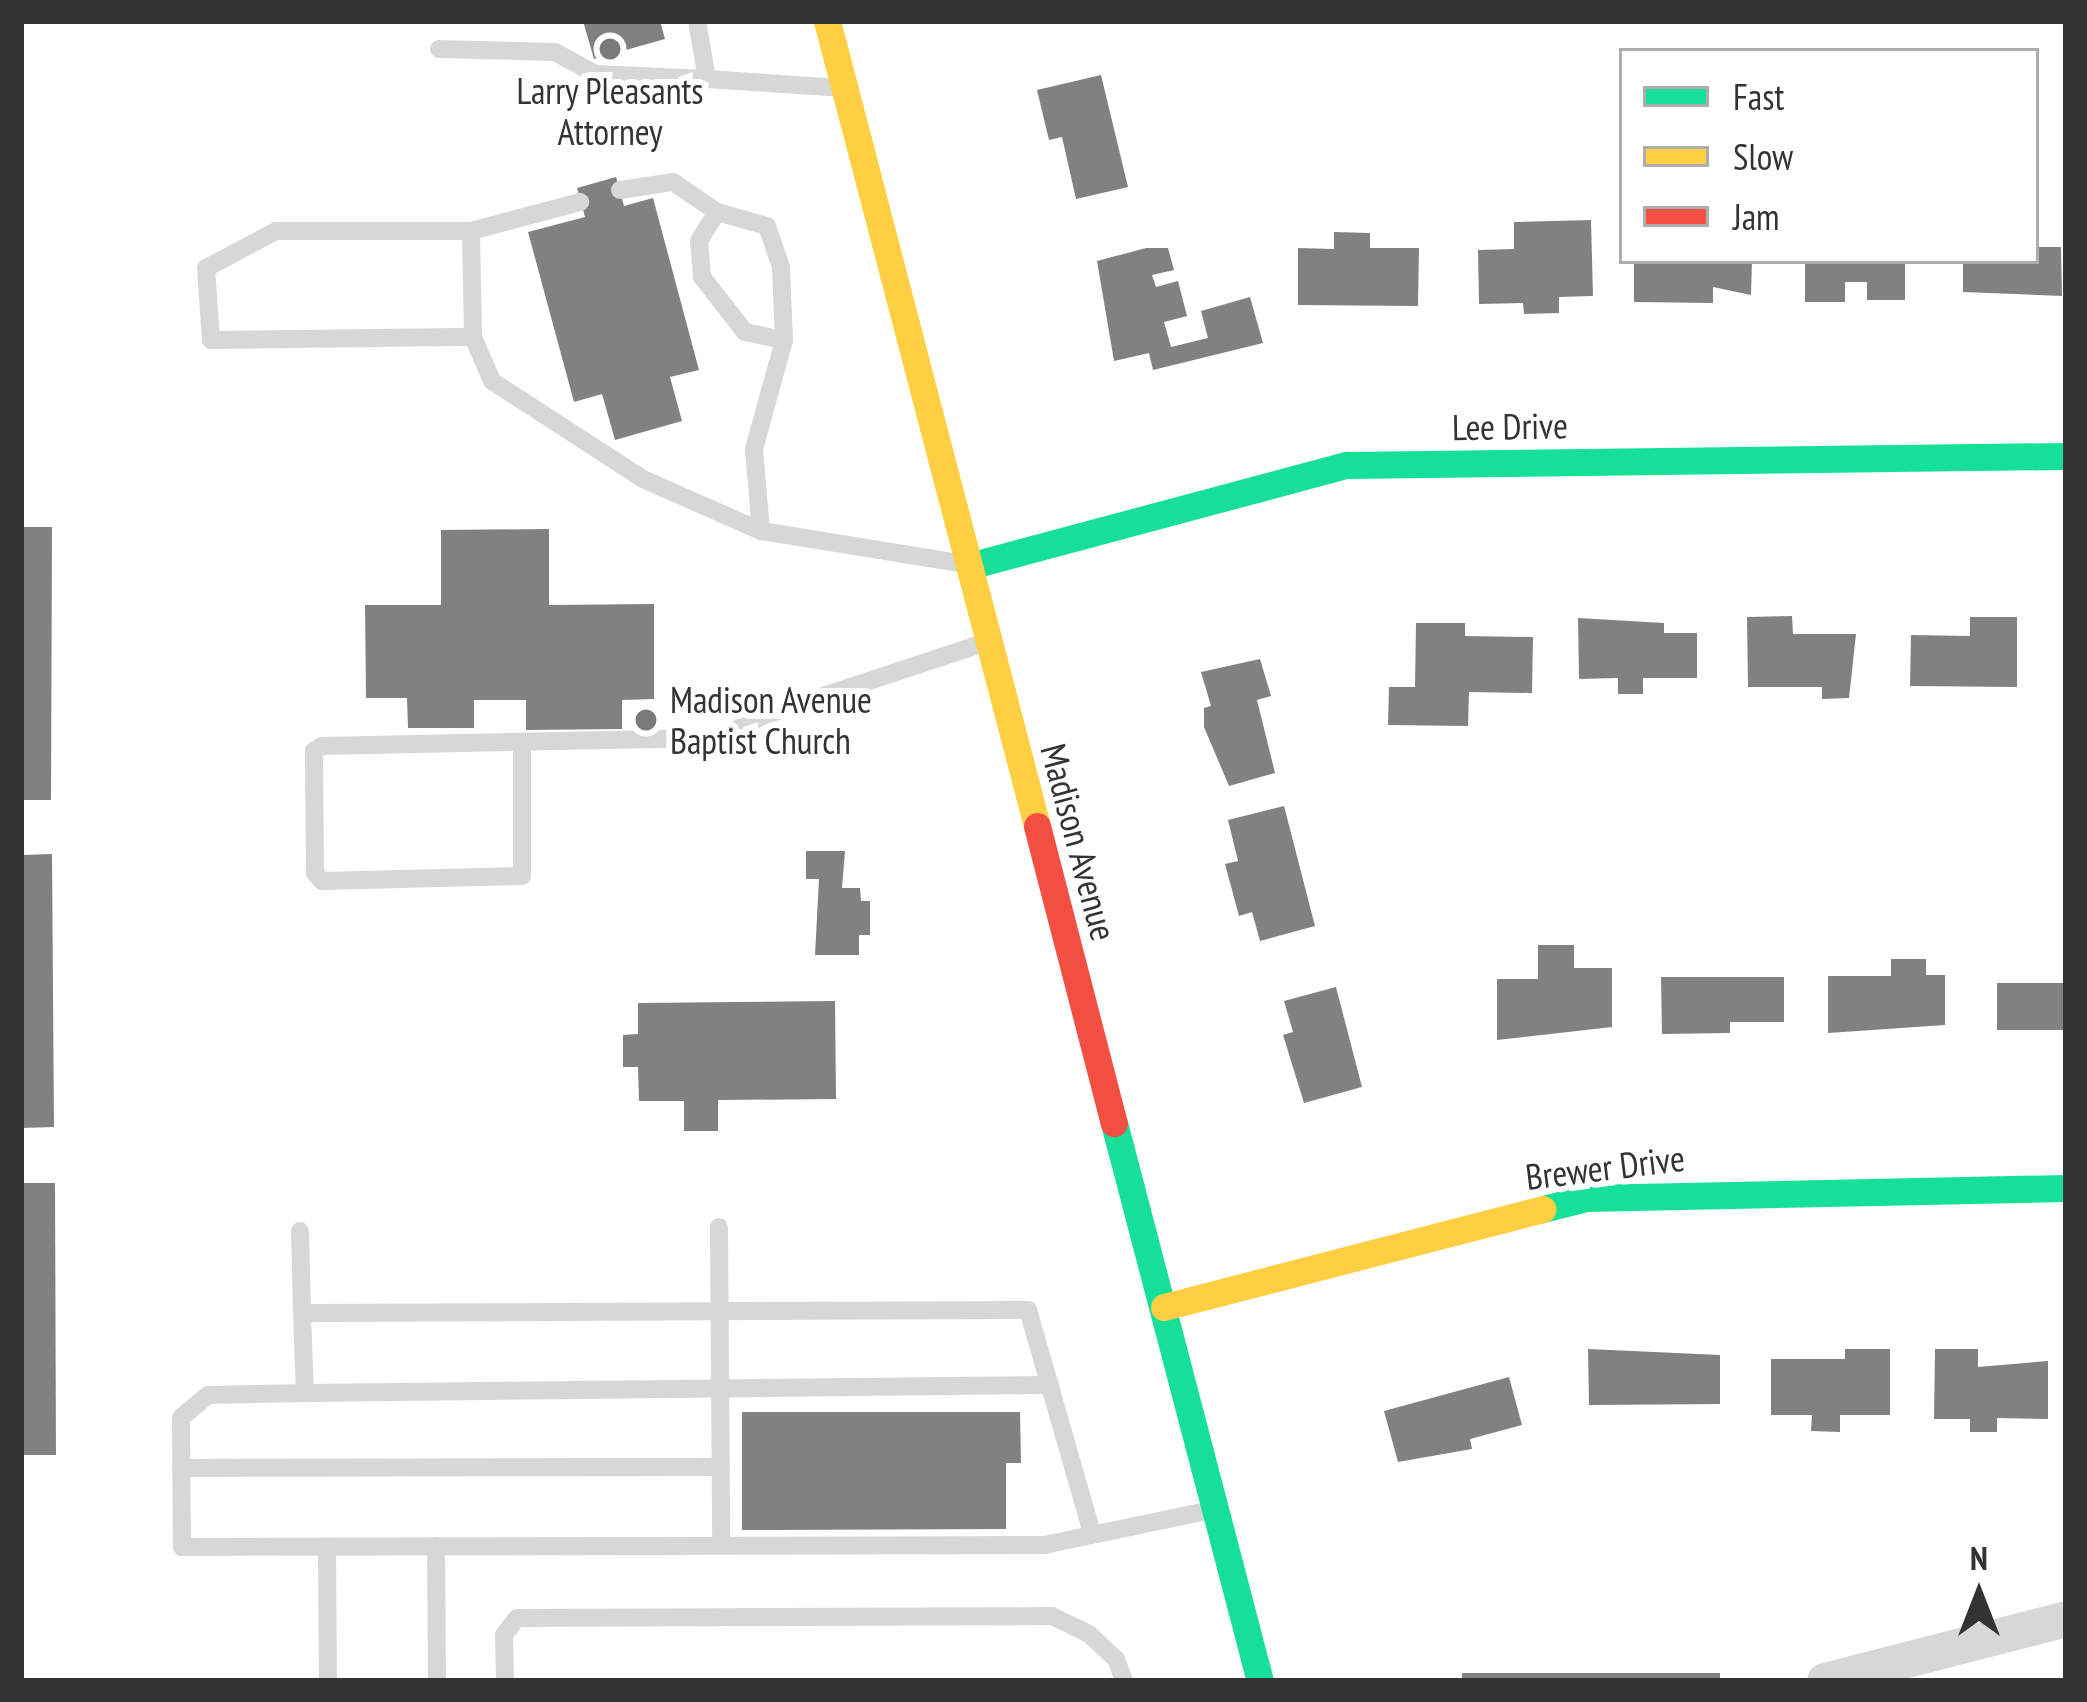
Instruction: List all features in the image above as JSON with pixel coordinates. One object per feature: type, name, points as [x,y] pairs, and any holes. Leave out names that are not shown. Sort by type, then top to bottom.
[{"type":"street","name":"Madison Avenue","points":[[826,21],[1260,1681]]},
{"type":"street","name":"Lee Drive","points":[[969,566],[1347,465],[2066,456]]},
{"type":"street","name":"Brewer Drive","points":[[1164,1307],[1586,1198],[2066,1188]]},
{"type":"street","points":[[1826,1681],[2066,1619]]},
{"type":"lane","points":[[697,21],[706,79]]},
{"type":"lane","points":[[439,49],[555,52],[595,74],[844,88]]},
{"type":"lane","points":[[620,190],[673,182],[717,212],[767,226],[781,267],[784,340],[754,448],[761,531]]},
{"type":"lane","points":[[472,337],[211,340],[206,268],[276,231],[471,231],[580,202]]},
{"type":"lane","points":[[717,212],[699,241],[701,278],[745,332],[784,340]]},
{"type":"lane","points":[[471,231],[472,337],[492,381],[644,479],[761,531],[969,566]]},
{"type":"lane","points":[[522,746],[522,875],[322,881],[315,873],[314,751],[322,746],[522,746],[719,738],[763,716],[988,641]]},
{"type":"lane","points":[[719,1227],[721,1545]]},
{"type":"lane","points":[[301,1232],[305,1393]]},
{"type":"lane","points":[[302,1312],[1028,1310],[1092,1533]]},
{"type":"lane","points":[[1050,1385],[208,1395],[190,1404],[181,1418],[182,1546],[1044,1545],[1215,1509]]},
{"type":"lane","points":[[181,1468],[721,1467]]},
{"type":"lane","points":[[327,1546],[328,1681]]},
{"type":"lane","points":[[436,1546],[437,1681]]},
{"type":"lane","points":[[505,1681],[504,1635],[517,1618],[1052,1616],[1089,1634],[1116,1659],[1124,1681]]},
{"type":"building","name":"Larry Pleasants Attorney","points":[[583,21],[660,21],[665,39],[594,59]]},
{"type":"building","points":[[1101,75],[1128,187],[1076,199],[1062,137],[1049,140],[1037,90]]},
{"type":"building","points":[[616,177],[624,206],[653,198],[699,370],[670,377],[682,421],[615,440],[602,394],[574,402],[528,232],[585,217],[577,188]]},
{"type":"building","points":[[1591,220],[1593,296],[1559,297],[1559,313],[1524,314],[1523,303],[1479,304],[1478,250],[1514,249],[1514,222]]},
{"type":"building","points":[[1334,232],[1370,233],[1370,248],[1419,248],[1418,306],[1298,305],[1298,248],[1334,249]]},
{"type":"building","points":[[2039,247],[2061,247],[2062,296],[1963,292],[1963,264],[2039,264]]},
{"type":"building","points":[[1146,248],[1168,248],[1174,270],[1152,275],[1156,287],[1178,281],[1187,316],[1164,322],[1171,347],[1208,338],[1201,311],[1250,297],[1263,343],[1153,370],[1149,353],[1114,361],[1097,261]]},
{"type":"building","points":[[1634,264],[1752,264],[1751,295],[1713,287],[1713,303],[1634,302]]},
{"type":"building","points":[[1805,264],[1905,264],[1905,300],[1867,300],[1867,282],[1845,282],[1845,302],[1805,302]]},
{"type":"building","points":[[21,527],[52,527],[51,800],[21,800]]},
{"type":"building","points":[[549,529],[549,605],[654,604],[654,699],[622,700],[622,729],[526,730],[526,700],[474,700],[474,728],[408,728],[407,698],[366,698],[365,605],[441,605],[441,530]]},
{"type":"building","points":[[1792,616],[1793,634],[1856,634],[1849,698],[1822,699],[1822,687],[1748,687],[1747,617]]},
{"type":"building","points":[[1970,617],[2017,617],[2017,687],[1910,686],[1911,635],[1970,636]]},
{"type":"building","points":[[1578,618],[1664,623],[1664,633],[1697,633],[1697,678],[1643,678],[1643,694],[1618,694],[1618,678],[1579,679]]},
{"type":"building","points":[[1416,623],[1465,623],[1465,636],[1533,637],[1532,693],[1469,692],[1468,726],[1388,725],[1389,687],[1415,687]]},
{"type":"building","points":[[1260,659],[1271,696],[1257,700],[1275,773],[1229,786],[1204,727],[1204,708],[1211,706],[1201,672]]},
{"type":"building","points":[[1284,806],[1315,926],[1260,941],[1252,912],[1239,916],[1225,864],[1238,861],[1228,820]]},
{"type":"building","points":[[806,851],[845,851],[842,888],[860,888],[861,901],[870,901],[870,935],[859,935],[859,955],[815,955],[819,879],[806,879]]},
{"type":"building","points":[[52,854],[54,1127],[21,1128],[21,855]]},
{"type":"building","points":[[1538,945],[1574,945],[1574,968],[1612,968],[1612,1027],[1497,1040],[1497,979],[1538,979]]},
{"type":"building","points":[[1891,959],[1926,959],[1926,975],[1945,975],[1945,1025],[1828,1033],[1828,976],[1891,976]]},
{"type":"building","points":[[1661,977],[1784,977],[1784,1022],[1730,1022],[1730,1033],[1662,1034]]},
{"type":"building","points":[[1997,983],[2066,983],[2066,1030],[1997,1030]]},
{"type":"building","points":[[1336,987],[1362,1087],[1304,1103],[1283,1035],[1293,1032],[1284,1001]]},
{"type":"building","points":[[835,1001],[836,1099],[718,1100],[718,1131],[684,1131],[684,1101],[639,1101],[638,1067],[623,1067],[623,1035],[638,1034],[638,1003]]},
{"type":"building","points":[[21,1183],[55,1183],[56,1455],[21,1455]]},
{"type":"building","points":[[1588,1349],[1720,1355],[1720,1404],[1589,1405]]},
{"type":"building","points":[[1845,1349],[1890,1349],[1890,1415],[1840,1415],[1840,1432],[1811,1431],[1812,1415],[1771,1415],[1771,1359],[1845,1359]]},
{"type":"building","points":[[1935,1349],[1978,1349],[1978,1367],[2048,1361],[2048,1419],[1997,1418],[1997,1432],[1970,1432],[1970,1419],[1934,1419]]},
{"type":"building","points":[[1509,1377],[1522,1425],[1470,1439],[1472,1449],[1398,1462],[1384,1411]]},
{"type":"building","points":[[742,1412],[1020,1412],[1021,1463],[1006,1463],[1006,1529],[742,1530]]},
{"type":"building","points":[[1462,1673],[1720,1673],[1720,1681],[1462,1681]]},
{"type":"traffic: fast","points":[[969,566],[1347,465],[2066,456]]},
{"type":"traffic: fast","points":[[1114,1123],[1260,1681]]},
{"type":"traffic: fast","points":[[1543,1209],[1586,1198],[2066,1188]]},
{"type":"traffic: slow","points":[[827,21],[1037,826]]},
{"type":"traffic: slow","points":[[1164,1307],[1543,1209]]},
{"type":"traffic: jam","points":[[1037,826],[1114,1123]]},
{"type":"place","name":"Larry Pleasants Attorney","points":[[610,49]]},
{"type":"place","name":"Madison Avenue Baptist Church","points":[[646,720]]}]
